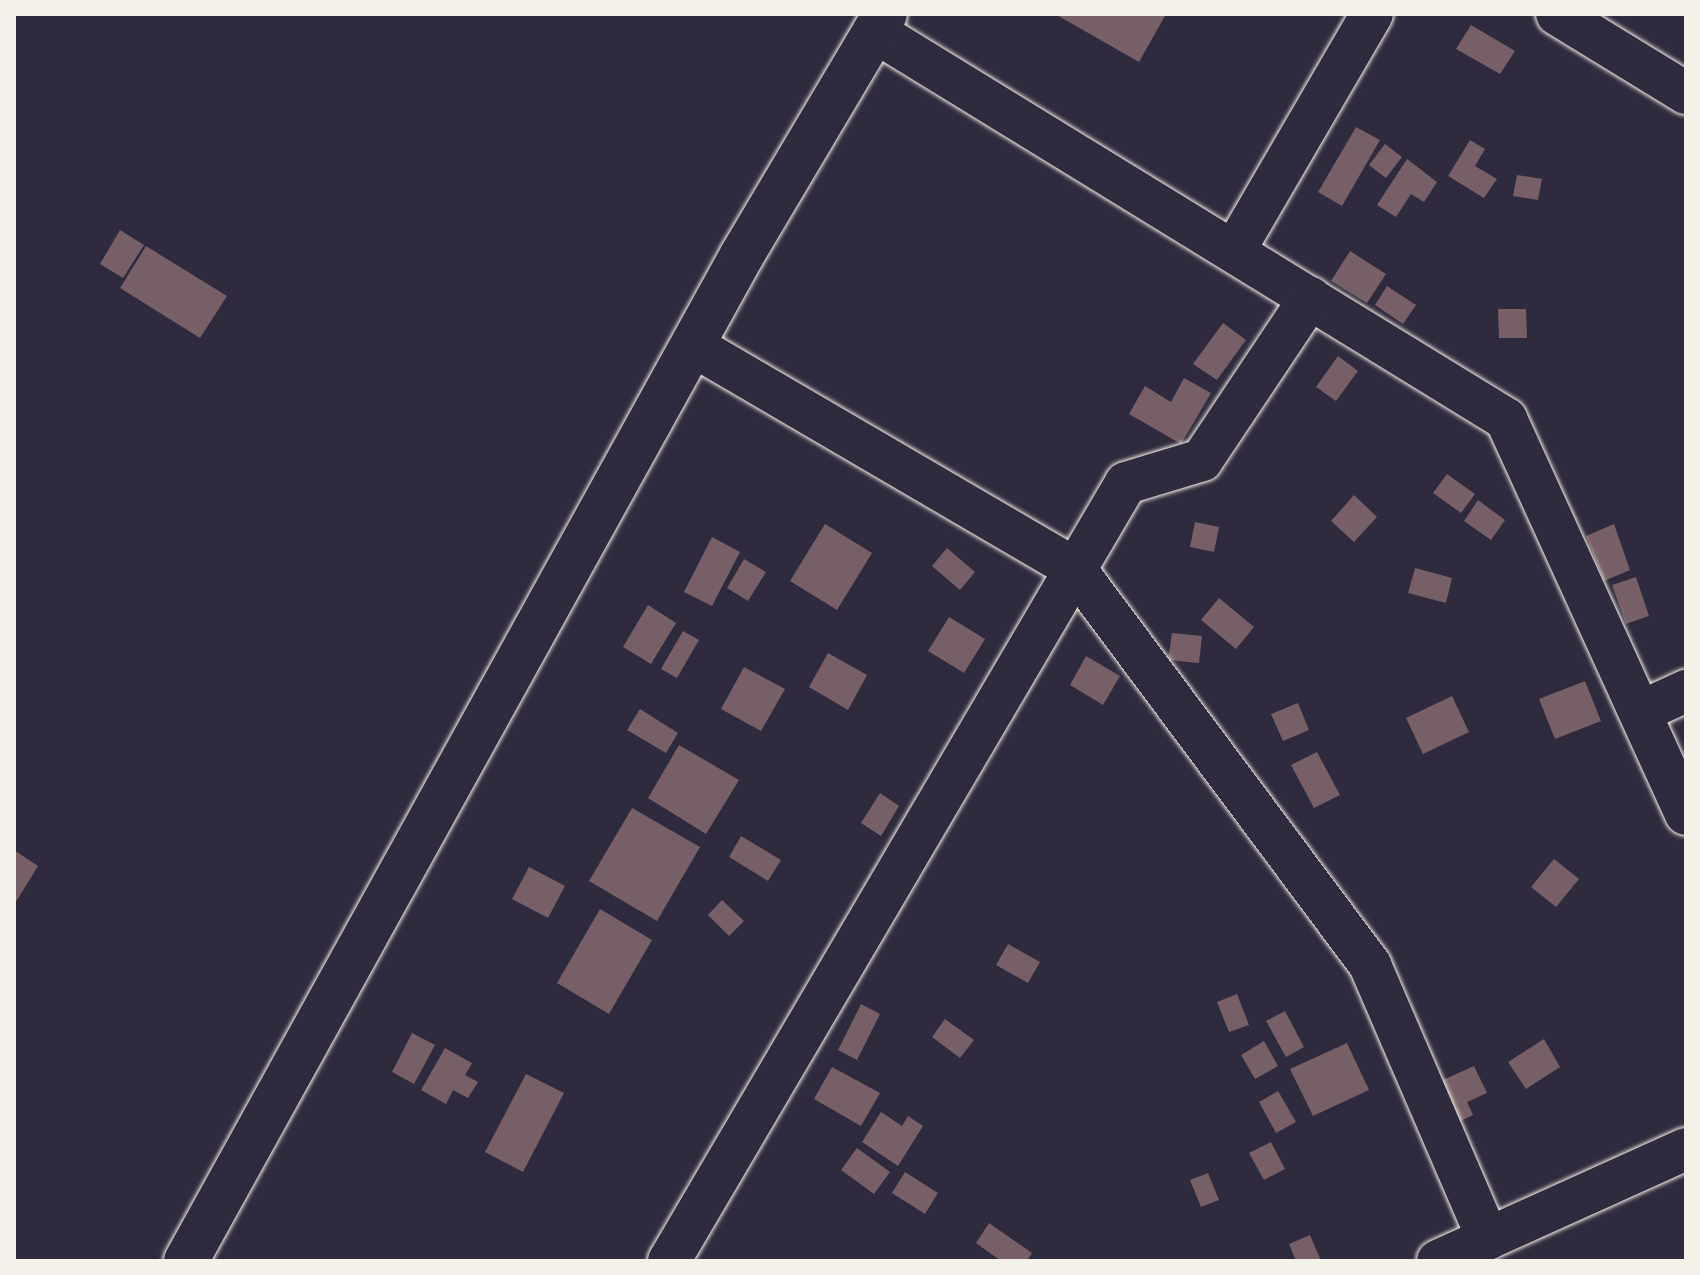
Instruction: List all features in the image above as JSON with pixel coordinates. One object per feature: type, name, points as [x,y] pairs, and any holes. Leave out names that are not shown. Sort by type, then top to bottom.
[{"type":"main road","points":[[186,1261],[692,345],[880,23]]},
{"type":"street","points":[[1234,251],[1372,14]]},
{"type":"street","points":[[1557,14],[1686,93]]},
{"type":"street","points":[[880,23],[1234,251],[1506,419],[1686,814]]},
{"type":"street","points":[[669,1261],[1126,483],[1202,460],[1310,298]]},
{"type":"street","points":[[692,345],[1075,569],[1370,965],[1488,1239]]},
{"type":"street","points":[[1640,712],[1686,691]]},
{"type":"street","points":[[1438,1261],[1686,1149]]},
{"type":"building","points":[[1055,14],[1166,14],[1139,62]]},
{"type":"building","points":[[1471,25],[1515,51],[1500,74],[1456,49]]},
{"type":"building","points":[[1356,127],[1380,140],[1342,206],[1318,192]]},
{"type":"building","points":[[1470,140],[1485,149],[1475,166],[1497,179],[1484,198],[1448,176]]},
{"type":"building","points":[[1385,144],[1402,157],[1386,178],[1369,165]]},
{"type":"building","points":[[1407,159],[1437,182],[1424,202],[1411,194],[1396,217],[1377,205]]},
{"type":"building","points":[[1517,175],[1542,179],[1538,200],[1513,196]]},
{"type":"building","points":[[120,230],[144,245],[123,278],[100,264]]},
{"type":"building","points":[[146,246],[227,296],[200,338],[120,288]]},
{"type":"building","points":[[1350,251],[1386,274],[1367,303],[1331,281]]},
{"type":"building","points":[[1387,286],[1416,305],[1403,324],[1375,305]]},
{"type":"building","points":[[1498,309],[1526,309],[1527,338],[1499,338]]},
{"type":"building","points":[[1223,323],[1246,340],[1217,380],[1193,364]]},
{"type":"building","points":[[1338,356],[1358,371],[1336,401],[1316,387]]},
{"type":"building","points":[[1184,378],[1211,393],[1181,444],[1129,414],[1145,386],[1171,402]]},
{"type":"building","points":[[1447,474],[1475,494],[1461,513],[1433,493]]},
{"type":"building","points":[[1354,495],[1377,517],[1354,542],[1331,521]]},
{"type":"building","points":[[1478,500],[1505,520],[1491,540],[1464,521]]},
{"type":"building","points":[[1195,522],[1219,527],[1214,552],[1190,547]]},
{"type":"building","points":[[825,524],[872,553],[837,610],[790,581]]},
{"type":"building","points":[[1614,524],[1630,570],[1604,581],[1586,536]]},
{"type":"building","points":[[712,537],[740,552],[712,606],[684,592]]},
{"type":"building","points":[[947,548],[975,572],[960,590],[932,566]]},
{"type":"building","points":[[744,559],[766,572],[748,601],[727,588]]},
{"type":"building","points":[[1415,568],[1452,578],[1446,603],[1408,593]]},
{"type":"building","points":[[1636,577],[1649,616],[1626,624],[1612,585]]},
{"type":"building","points":[[1219,598],[1254,627],[1236,649],[1201,620]]},
{"type":"building","points":[[648,605],[676,623],[651,664],[623,647]]},
{"type":"building","points":[[949,617],[985,639],[964,673],[928,651]]},
{"type":"building","points":[[683,631],[699,640],[677,678],[661,669]]},
{"type":"building","points":[[1172,633],[1202,636],[1199,663],[1168,660]]},
{"type":"building","points":[[828,653],[867,675],[848,710],[809,687]]},
{"type":"building","points":[[1086,656],[1120,676],[1103,705],[1070,685]]},
{"type":"building","points":[[744,667],[785,689],[761,731],[721,709]]},
{"type":"building","points":[[1585,681],[1601,721],[1555,739],[1539,699]]},
{"type":"building","points":[[1452,696],[1469,732],[1423,754],[1406,718]]},
{"type":"building","points":[[1298,703],[1309,730],[1283,741],[1271,714]]},
{"type":"building","points":[[640,709],[678,733],[666,753],[627,730]]},
{"type":"building","points":[[679,745],[739,780],[706,834],[648,798]]},
{"type":"building","points":[[1317,752],[1340,795],[1314,808],[1291,765]]},
{"type":"building","points":[[880,793],[899,806],[881,836],[861,823]]},
{"type":"building","points":[[632,808],[700,847],[657,921],[589,881]]},
{"type":"building","points":[[741,836],[781,860],[768,881],[729,857]]},
{"type":"building","points":[[14,850],[38,866],[14,905]]},
{"type":"building","points":[[1554,859],[1579,879],[1556,907],[1531,887]]},
{"type":"building","points":[[529,867],[565,886],[548,918],[512,899]]},
{"type":"building","points":[[722,900],[744,921],[729,936],[708,915]]},
{"type":"building","points":[[600,909],[652,940],[609,1014],[557,983]]},
{"type":"building","points":[[1008,944],[1040,962],[1028,983],[996,965]]},
{"type":"building","points":[[1237,994],[1249,1025],[1229,1032],[1217,1002]]},
{"type":"building","points":[[861,1004],[880,1014],[857,1060],[838,1050]]},
{"type":"building","points":[[1285,1011],[1304,1047],[1286,1057],[1266,1021]]},
{"type":"building","points":[[945,1019],[974,1040],[960,1058],[932,1037]]},
{"type":"building","points":[[412,1033],[435,1045],[414,1084],[392,1072]]},
{"type":"building","points":[[1544,1039],[1560,1067],[1526,1089],[1508,1062]]},
{"type":"building","points":[[1264,1041],[1278,1066],[1255,1079],[1241,1055]]},
{"type":"building","points":[[1347,1043],[1369,1090],[1313,1116],[1290,1069]]},
{"type":"building","points":[[445,1048],[472,1063],[465,1075],[478,1082],[468,1098],[453,1090],[446,1104],[421,1090]]},
{"type":"building","points":[[1474,1066],[1487,1093],[1467,1102],[1473,1115],[1454,1124],[1436,1083]]},
{"type":"building","points":[[832,1067],[880,1093],[861,1126],[814,1099]]},
{"type":"building","points":[[526,1074],[564,1093],[523,1172],[485,1152]]},
{"type":"building","points":[[1278,1091],[1296,1122],[1276,1133],[1259,1102]]},
{"type":"building","points":[[881,1112],[902,1126],[908,1116],[923,1126],[898,1166],[862,1142]]},
{"type":"building","points":[[1271,1142],[1285,1169],[1264,1180],[1249,1153]]},
{"type":"building","points":[[857,1148],[890,1172],[874,1194],[841,1170]]},
{"type":"building","points":[[905,1172],[938,1193],[925,1214],[892,1193]]},
{"type":"building","points":[[1208,1173],[1219,1200],[1201,1207],[1190,1180]]},
{"type":"building","points":[[989,1223],[1032,1253],[1027,1261],[1001,1261],[976,1243]]},
{"type":"building","points":[[1310,1235],[1321,1261],[1296,1261],[1289,1244]]}]
